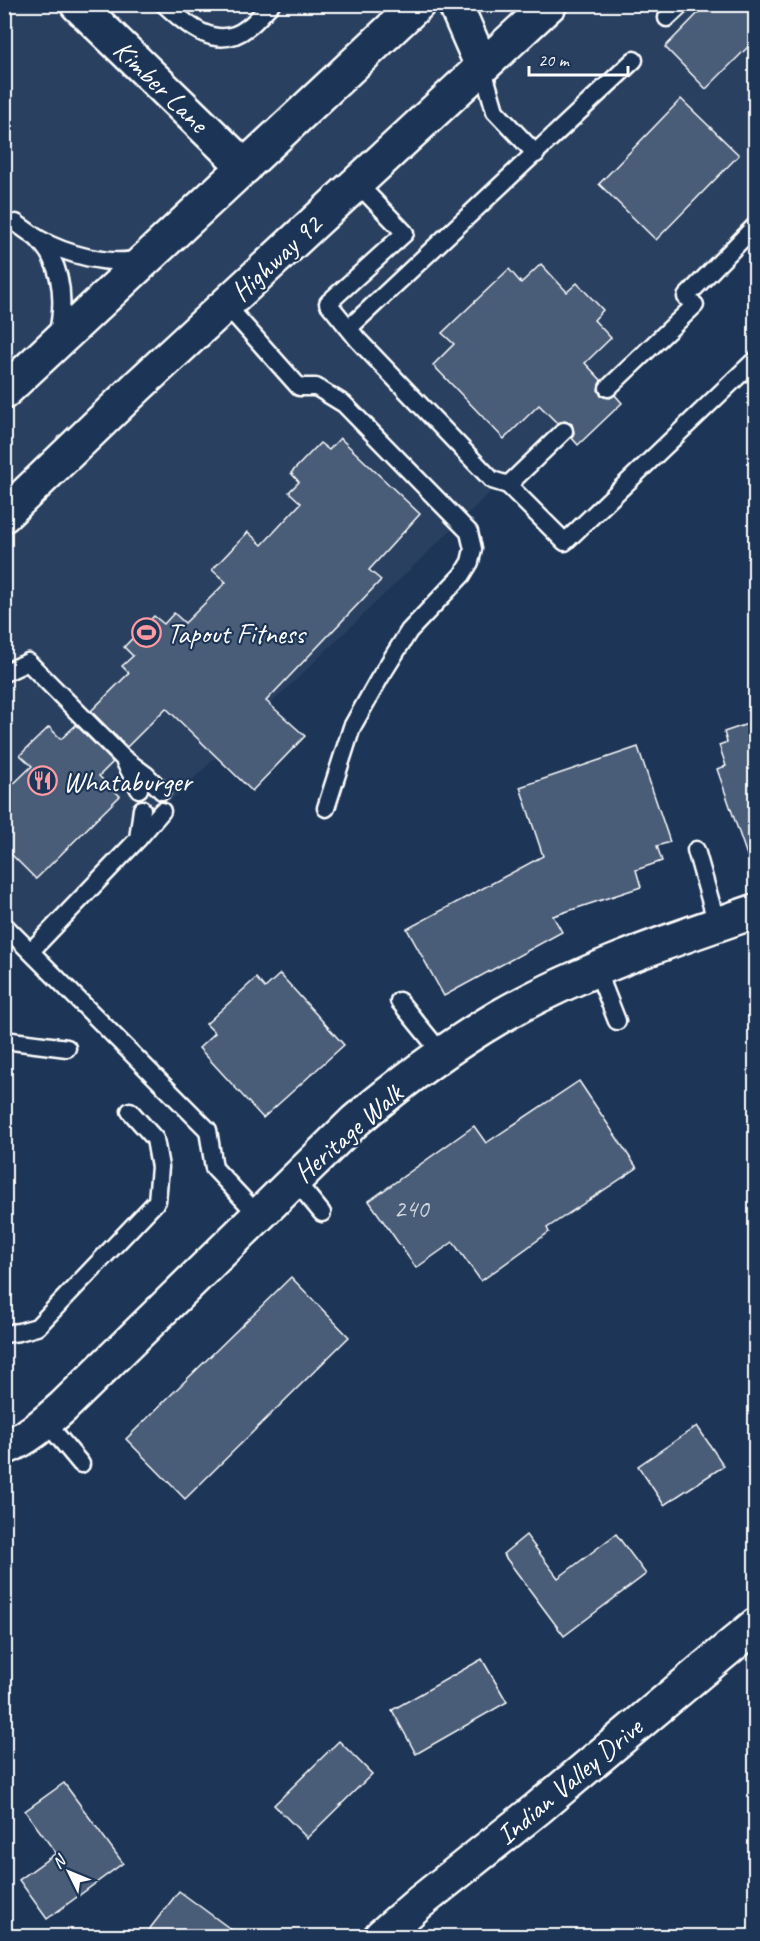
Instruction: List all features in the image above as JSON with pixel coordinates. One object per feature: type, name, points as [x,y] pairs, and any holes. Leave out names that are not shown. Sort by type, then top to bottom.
[{"type":"street","name":"Kimber Lane","points":[[77,4],[245,167]]},
{"type":"street","points":[[4,392],[418,4]]},
{"type":"street","points":[[455,4],[482,66]]},
{"type":"street","name":"Highway 92","points":[[4,515],[550,4]]},
{"type":"street","name":"Heritage Walk","points":[[4,1448],[15,1444],[46,1422],[355,1121],[443,1055],[500,1017],[539,996],[669,941],[756,911]]},
{"type":"street","name":"Indian Valley Drive","points":[[381,1936],[537,1809],[756,1625]]},
{"type":"lane","points":[[164,4],[185,24],[206,35],[223,39],[246,30],[271,4]]},
{"type":"lane","points":[[667,18],[682,4]]},
{"type":"lane","points":[[349,328],[537,154],[634,60]]},
{"type":"lane","points":[[482,66],[495,111],[537,154]]},
{"type":"lane","points":[[357,183],[405,233],[328,303],[492,480],[508,485],[565,543],[754,361]]},
{"type":"lane","points":[[16,223],[56,248],[100,258],[133,261],[150,255]]},
{"type":"lane","points":[[608,388],[691,301],[756,225]]},
{"type":"lane","points":[[37,237],[51,257],[58,278],[62,303],[56,344]]},
{"type":"lane","points":[[226,305],[299,387],[316,387],[344,404],[469,532],[473,549],[470,562],[462,575],[409,631],[379,679],[352,727],[326,808]]},
{"type":"lane","points":[[508,485],[564,431]]},
{"type":"lane","points":[[4,673],[28,662],[123,758],[146,775],[162,791]]},
{"type":"lane","points":[[123,758],[139,789]]},
{"type":"lane","points":[[138,839],[142,810]]},
{"type":"lane","points":[[31,951],[162,811]]},
{"type":"lane","points":[[696,850],[717,924]]},
{"type":"lane","points":[[4,925],[208,1130],[214,1168],[258,1215]]},
{"type":"lane","points":[[597,970],[617,1021]]},
{"type":"lane","points":[[399,1001],[443,1055]]},
{"type":"lane","points":[[4,1040],[67,1048]]},
{"type":"lane","points":[[4,1334],[37,1327],[157,1201],[160,1167],[155,1138],[130,1110]]},
{"type":"lane","points":[[294,1179],[322,1213]]},
{"type":"lane","points":[[46,1422],[81,1464]]},
{"type":"shaded area","points":[[5,5],[755,5],[755,236],[5,961]]},
{"type":"building","points":[[707,4],[756,4],[756,39],[706,89],[665,47]]},
{"type":"building","points":[[681,99],[739,155],[656,240],[599,184]]},
{"type":"building","points":[[541,264],[567,292],[577,283],[603,310],[594,320],[611,338],[585,363],[601,380],[598,390],[601,396],[610,398],[615,395],[622,403],[578,445],[572,438],[574,433],[572,424],[566,421],[557,423],[539,405],[504,439],[433,365],[454,344],[442,333],[509,269],[521,283]]},
{"type":"building","points":[[340,438],[420,514],[369,570],[381,580],[266,701],[305,736],[252,791],[166,708],[127,747],[91,711],[129,673],[122,666],[133,656],[124,647],[154,616],[164,624],[174,613],[185,623],[226,582],[212,570],[248,532],[262,545],[301,503],[289,492],[299,482],[291,473],[320,443],[329,450]]},
{"type":"building","points":[[756,721],[756,866],[751,867],[717,769],[726,766],[719,745],[727,742],[724,732]]},
{"type":"building","points":[[76,725],[113,762],[99,776],[120,796],[36,879],[4,847],[4,793],[32,766],[20,755],[49,727],[61,739]]},
{"type":"building","points":[[638,747],[670,842],[657,846],[662,861],[636,870],[641,887],[553,916],[562,932],[444,996],[407,929],[543,856],[520,787]]},
{"type":"building","points":[[280,974],[344,1045],[263,1118],[199,1048],[215,1033],[206,1024],[256,978],[265,988]]},
{"type":"building","points":[[579,1081],[637,1168],[547,1228],[549,1232],[481,1281],[453,1242],[416,1268],[369,1201],[474,1126],[486,1143]]},
{"type":"building","points":[[291,1277],[349,1337],[185,1499],[126,1439]]},
{"type":"building","points":[[697,1426],[724,1466],[664,1505],[638,1466]]},
{"type":"building","points":[[616,1534],[646,1574],[564,1636],[503,1554],[526,1535],[558,1578]]},
{"type":"building","points":[[482,1659],[507,1702],[416,1754],[392,1710]]},
{"type":"building","points":[[339,1741],[372,1774],[307,1838],[274,1805]]},
{"type":"building","points":[[64,1783],[123,1863],[47,1919],[19,1880],[56,1853],[25,1811]]},
{"type":"building","points":[[179,1891],[240,1936],[144,1936]]},
{"type":"place","name":"Tapout Fitness","points":[[146,633]]},
{"type":"place","name":"Whataburger","points":[[42,781]]}]
